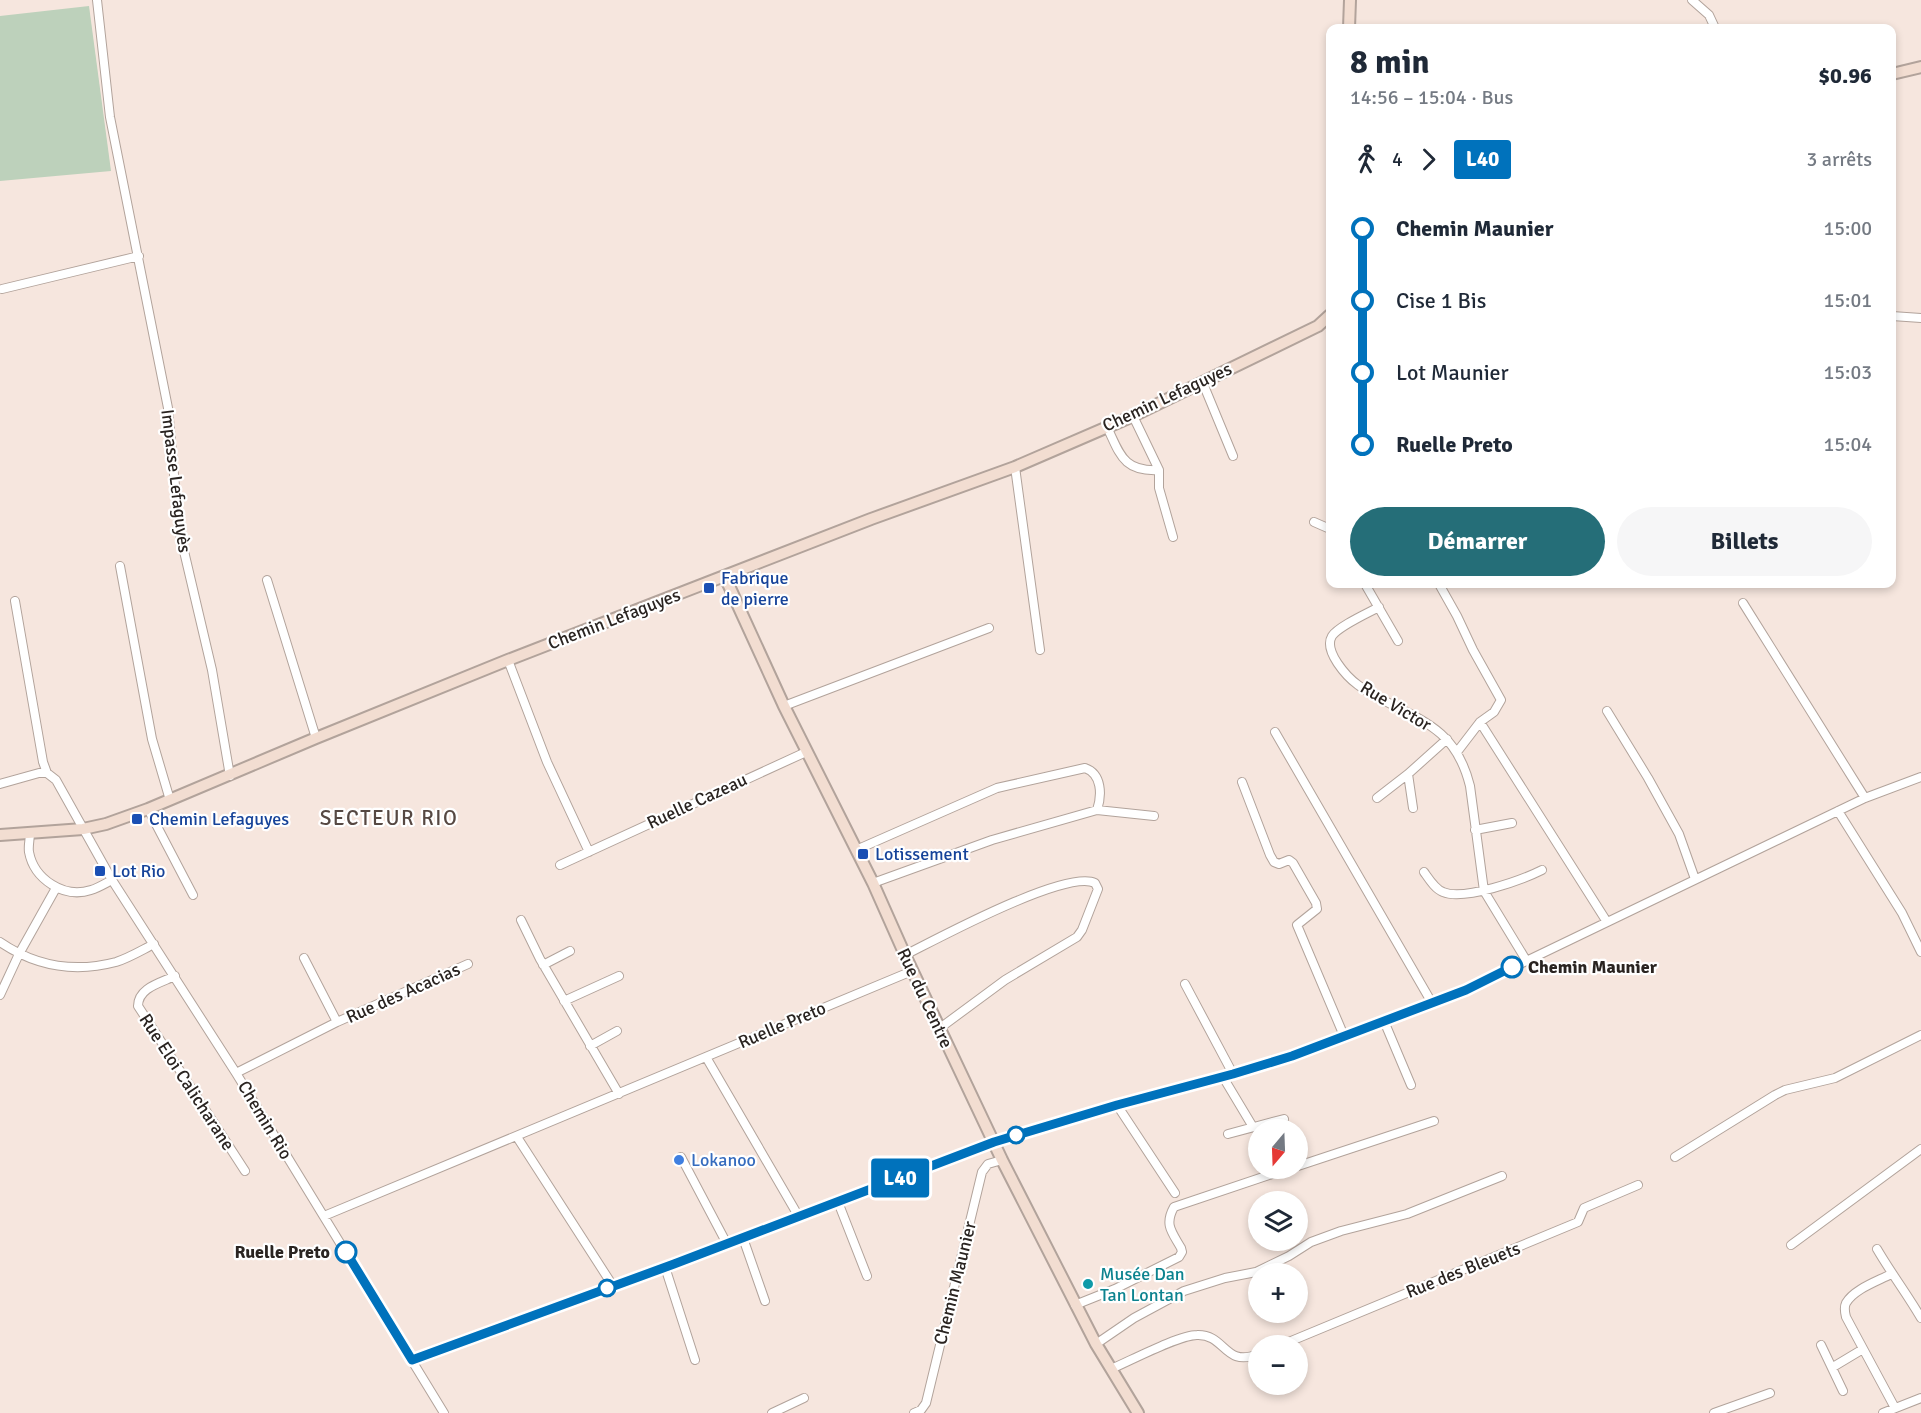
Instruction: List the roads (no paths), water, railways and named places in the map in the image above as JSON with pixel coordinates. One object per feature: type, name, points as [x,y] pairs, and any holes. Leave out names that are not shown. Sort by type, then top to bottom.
[{"type":"main road","points":[[1349,24],[1350,0]]},
{"type":"main road","points":[[1896,73],[1921,67]]},
{"type":"main road","name":"Chemin Lefaguyes","points":[[0,835],[83,829],[106,824],[148,809],[508,660],[871,519],[1016,467],[1133,416],[1318,326],[1326,319]]},
{"type":"main road","name":"Chemin Lefaguyes","points":[[1318,326],[1326,326]]},
{"type":"main road","name":"Rue du Centre","points":[[725,577],[806,752],[873,883],[905,956],[1002,1160],[1075,1305],[1138,1413]]},
{"type":"street","name":"Impasse Lefaguyès","points":[[97,0],[110,117],[168,408],[179,530],[212,670],[230,776]]},
{"type":"street","points":[[1692,0],[1709,15],[1713,24]]},
{"type":"street","points":[[2,289],[139,256]]},
{"type":"street","points":[[1896,316],[1921,318]]},
{"type":"street","points":[[1202,381],[1233,456]]},
{"type":"street","points":[[1133,416],[1159,470],[1159,488],[1173,537]]},
{"type":"street","points":[[1107,427],[1123,460],[1141,469],[1159,470]]},
{"type":"street","points":[[1016,467],[1040,650]]},
{"type":"street","points":[[1314,522],[1326,526]]},
{"type":"street","points":[[120,566],[152,739],[170,800]]},
{"type":"street","points":[[267,580],[316,738]]},
{"type":"street","points":[[1367,588],[1398,641]]},
{"type":"street","points":[[1440,588],[1501,700],[1494,712],[1480,722],[1457,752]]},
{"type":"street","points":[[15,601],[47,774]]},
{"type":"street","points":[[1743,603],[1865,798]]},
{"type":"street","name":"Rue Victor","points":[[1379,607],[1336,632],[1330,641],[1331,651],[1344,672],[1359,686],[1424,721],[1446,739],[1457,752],[1466,770],[1470,786],[1484,891],[1526,960]]},
{"type":"street","points":[[784,706],[989,628]]},
{"type":"street","points":[[508,660],[547,762],[589,852]]},
{"type":"street","points":[[1607,711],[1648,778],[1678,834],[1695,879]]},
{"type":"street","points":[[1480,722],[1607,922]]},
{"type":"street","points":[[1275,732],[1432,1003]]},
{"type":"street","points":[[1377,798],[1408,774],[1446,739]]},
{"type":"street","name":"Ruelle Cazeau","points":[[560,865],[806,752]]},
{"type":"street","points":[[856,850],[997,788],[1085,768],[1093,771],[1098,778],[1100,801],[1097,810]]},
{"type":"street","points":[[0,784],[39,773],[47,774],[56,780],[83,829]]},
{"type":"street","points":[[1408,774],[1413,808]]},
{"type":"street","points":[[412,1360],[727,1244],[994,1142],[1292,1056],[1466,990],[1865,798],[1921,777]]},
{"type":"street","points":[[1242,782],[1274,862],[1279,864],[1289,860],[1293,863],[1316,903],[1317,909],[1297,925],[1344,1036]]},
{"type":"street","points":[[148,809],[193,895]]},
{"type":"street","points":[[873,883],[992,840],[1097,810],[1154,816]]},
{"type":"street","points":[[1839,811],[1902,913],[1921,952]]},
{"type":"street","points":[[1475,830],[1512,823]]},
{"type":"street","name":"Chemin Rio","points":[[83,829],[112,880],[236,1073],[444,1413]]},
{"type":"street","points":[[30,833],[29,851],[33,865],[43,878],[56,888],[69,891],[91,890],[112,880]]},
{"type":"street","points":[[1424,872],[1438,890],[1444,893],[1484,891],[1526,879],[1542,870]]},
{"type":"street","points":[[905,956],[995,910],[1059,886],[1089,880],[1095,883],[1098,889],[1077,937],[1005,980],[940,1028]]},
{"type":"street","points":[[0,995],[19,954],[56,888]]},
{"type":"street","points":[[521,920],[543,965],[619,1094]]},
{"type":"street","points":[[0,942],[19,954],[44,963],[84,968],[117,962],[154,944]]},
{"type":"street","points":[[543,965],[570,951]]},
{"type":"street","name":"Rue des Acacias","points":[[304,958],[337,1022]]},
{"type":"street","name":"Rue des Acacias","points":[[236,1073],[337,1022],[468,964]]},
{"type":"street","name":"Ruelle Preto","points":[[324,1216],[912,970]]},
{"type":"street","name":"Rue Eloi Calicharane","points":[[175,976],[141,993],[138,1006],[245,1171]]},
{"type":"street","points":[[564,1001],[619,976]]},
{"type":"street","points":[[1185,984],[1233,1074]]},
{"type":"street","points":[[1384,1021],[1411,1085]]},
{"type":"street","points":[[590,1046],[617,1031]]},
{"type":"street","points":[[1675,1157],[1785,1090],[1835,1078],[1921,1035]]},
{"type":"street","points":[[706,1057],[799,1216]]},
{"type":"street","points":[[1223,1077],[1248,1119]]},
{"type":"street","points":[[1117,1105],[1175,1193]]},
{"type":"street","points":[[1308,1163],[1434,1121]]},
{"type":"street","points":[[1228,1134],[1248,1128]]},
{"type":"street","points":[[517,1137],[613,1286]]},
{"type":"street","points":[[1791,1245],[1921,1149]]},
{"type":"street","points":[[681,1157],[727,1244]]},
{"type":"street","name":"Chemin Maunier","points":[[914,1413],[921,1410],[926,1403],[982,1172],[988,1164],[1002,1160]]},
{"type":"street","points":[[1096,1344],[1134,1318],[1184,1291],[1225,1278],[1256,1272],[1311,1242],[1341,1231],[1407,1214],[1502,1176]]},
{"type":"street","points":[[1075,1305],[1115,1289],[1179,1257],[1182,1252],[1181,1248],[1169,1225],[1169,1215],[1174,1207],[1257,1179]]},
{"type":"street","name":"Rue des Bleuets","points":[[1306,1335],[1578,1222],[1584,1208],[1638,1185]]},
{"type":"street","points":[[838,1202],[867,1276]]},
{"type":"street","points":[[743,1238],[765,1301]]},
{"type":"street","points":[[1877,1249],[1891,1274],[1906,1291],[1921,1318]]},
{"type":"street","points":[[665,1267],[695,1360]]},
{"type":"street","points":[[1891,1274],[1862,1290],[1846,1303],[1845,1309],[1846,1317],[1895,1408]]},
{"type":"street","points":[[1111,1369],[1195,1335],[1214,1338],[1235,1357],[1248,1358]]},
{"type":"street","points":[[1821,1345],[1843,1391]]},
{"type":"street","points":[[1833,1367],[1863,1349]]},
{"type":"street","points":[[1714,1413],[1770,1393]]},
{"type":"street","points":[[772,1413],[804,1398]]},
{"type":"street","points":[[1883,1413],[1921,1398]]},
{"type":"place","name":"Fabrique de pierre","points":[[709,588]]},
{"type":"place","name":"Chemin Lefaguyes","points":[[137,819]]},
{"type":"place","name":"Lotissement","points":[[863,854]]},
{"type":"place","name":"Lot Rio","points":[[100,871]]},
{"type":"place","name":"Chemin Maunier","points":[[1512,967]]},
{"type":"place","name":"Lokanoo","points":[[679,1160]]},
{"type":"place","name":"Ruelle Preto","points":[[346,1252]]},
{"type":"place","name":"Musée Dan Tan Lontan","points":[[1088,1284]]},
{"type":"district","name":"SECTEUR RIO","points":[[389,818]]}]
